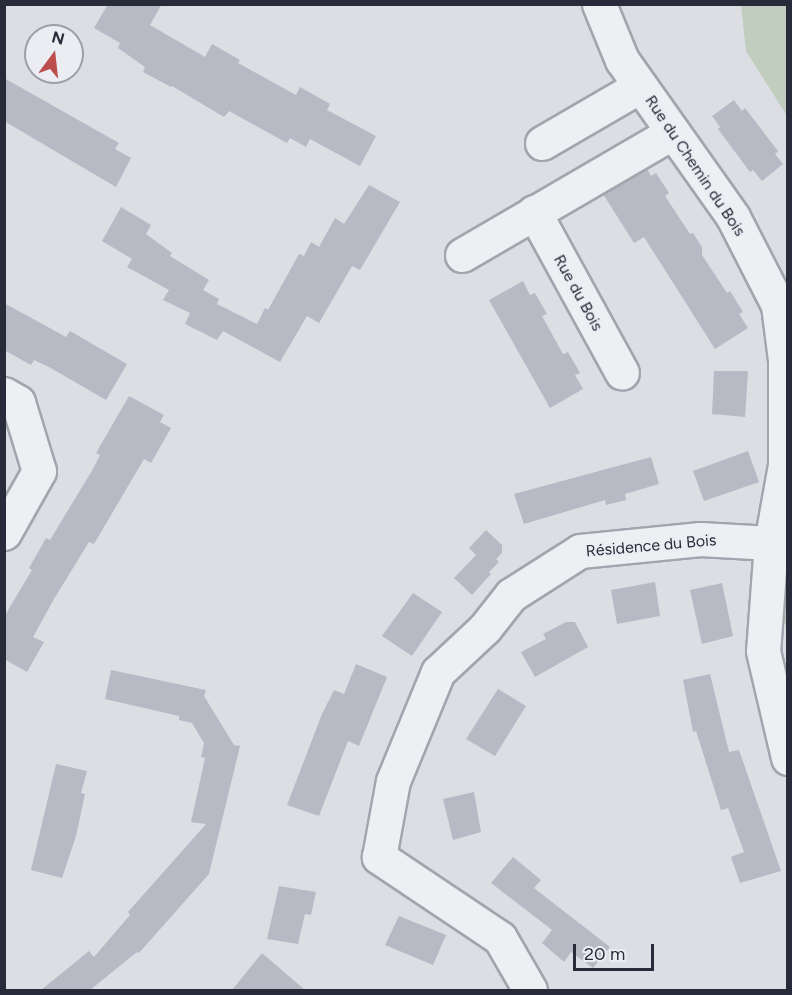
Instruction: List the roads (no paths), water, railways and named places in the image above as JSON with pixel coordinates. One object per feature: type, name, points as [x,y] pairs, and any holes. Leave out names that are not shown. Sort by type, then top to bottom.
[{"type":"street","name":"Rue du Chemin du Bois","points":[[599,4],[622,60],[733,217],[777,304],[785,360],[785,465],[771,543],[763,651],[788,758]]},
{"type":"street","points":[[542,143],[640,86]]},
{"type":"street","points":[[462,255],[673,132]]},
{"type":"street","name":"Rue du Bois","points":[[534,212],[622,373]]},
{"type":"street","points":[[4,394],[18,402],[39,471],[4,533]]},
{"type":"street","name":"Résidence du Bois","points":[[530,990],[500,938],[379,857],[393,781],[438,672],[485,628],[511,594],[580,550],[700,538],[771,543]]}]
